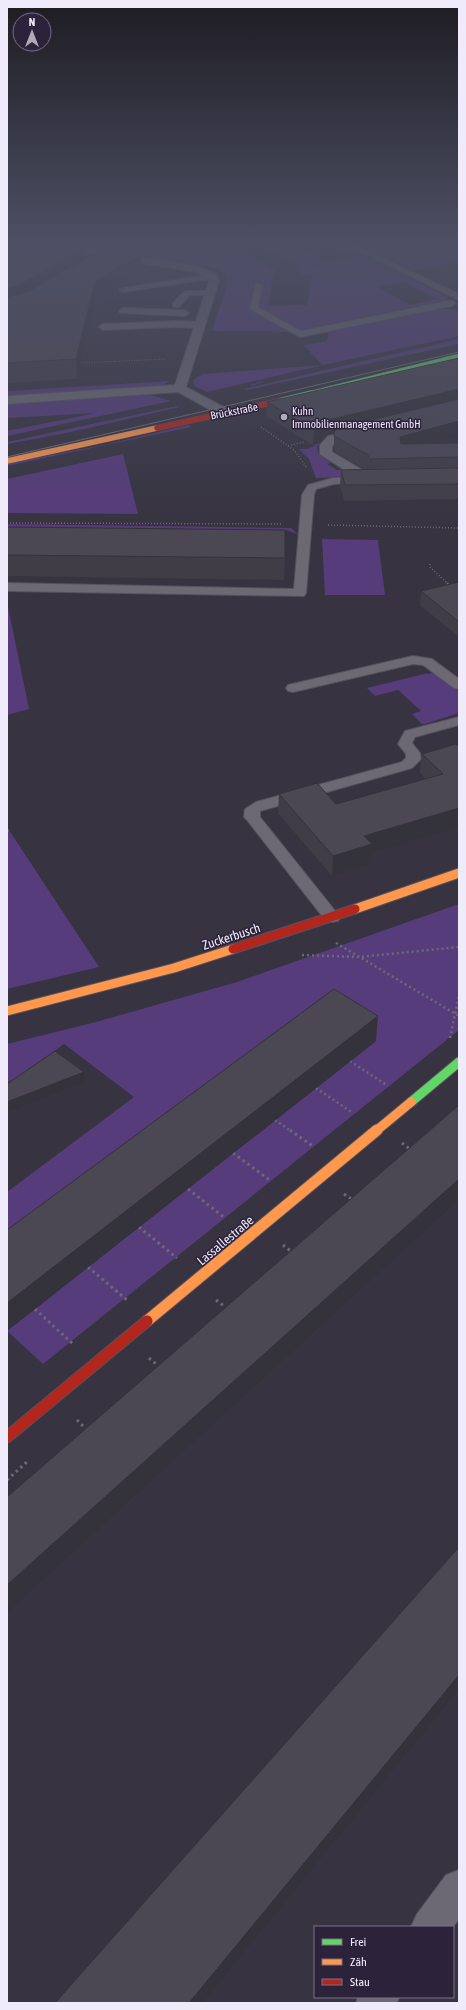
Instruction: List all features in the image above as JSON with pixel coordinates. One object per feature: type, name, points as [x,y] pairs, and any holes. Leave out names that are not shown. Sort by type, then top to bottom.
[{"type":"street","points":[[180,388],[196,337]]},
{"type":"street","name":"Brückstraße","points":[[7,461],[225,412],[296,398],[381,374],[459,356]]},
{"type":"street","points":[[7,400],[121,394],[180,388],[225,412]]},
{"type":"street","name":"Brückstraße","points":[[194,407],[223,400]]},
{"type":"street","points":[[375,429],[332,439],[326,445],[326,454],[361,475],[362,480],[385,480]]},
{"type":"street","name":"Zuckerbusch","points":[[7,1011],[174,968],[459,874]]},
{"type":"street","name":"Lassallestraße","points":[[7,1437],[459,1062]]},
{"type":"street","points":[[431,1926],[459,1888]]},
{"type":"lane","points":[[7,587],[300,593],[308,495],[312,487],[333,481],[362,480]]},
{"type":"lane","points":[[293,688],[413,660],[427,662],[459,685]]},
{"type":"lane","points":[[332,917],[252,817],[253,810],[261,804],[407,765],[414,759],[413,753],[405,744],[410,734],[459,722]]},
{"type":"path","points":[[78,363],[189,358]]},
{"type":"path","points":[[258,424],[288,446],[304,462],[312,487]]},
{"type":"path","points":[[7,523],[305,525],[459,528]]},
{"type":"path","points":[[430,564],[430,567],[453,588]]},
{"type":"path","points":[[336,943],[459,1016]]},
{"type":"path","points":[[302,955],[359,957],[459,947]]},
{"type":"path","points":[[450,1038],[459,996]]},
{"type":"path","points":[[350,1061],[389,1087]]},
{"type":"path","points":[[316,1088],[356,1115]]},
{"type":"path","points":[[275,1120],[315,1148]]},
{"type":"path","points":[[400,1142],[416,1154]]},
{"type":"path","points":[[233,1153],[273,1182]]},
{"type":"path","points":[[188,1189],[227,1219]]},
{"type":"path","points":[[342,1192],[359,1204]]},
{"type":"path","points":[[139,1227],[178,1259]]},
{"type":"path","points":[[281,1244],[298,1256]]},
{"type":"path","points":[[88,1267],[128,1301]]},
{"type":"path","points":[[216,1300],[234,1313]]},
{"type":"path","points":[[34,1309],[74,1345]]},
{"type":"path","points":[[149,1358],[166,1372]]},
{"type":"path","points":[[77,1420],[93,1435]]},
{"type":"shaded area","points":[[328,337],[455,337],[207,392],[194,386],[193,380],[203,374],[322,365],[304,345],[327,341]]},
{"type":"shaded area","points":[[459,339],[459,344],[247,390],[243,389]]},
{"type":"shaded area","points":[[170,381],[159,387],[7,396],[7,391]]},
{"type":"shaded area","points":[[151,395],[171,401],[7,436],[7,431],[96,413],[7,418],[7,403]]},
{"type":"shaded area","points":[[177,406],[180,407],[71,432],[7,444],[7,442]]},
{"type":"shaded area","points":[[188,425],[191,427],[7,466],[7,463],[104,445]]},
{"type":"shaded area","points":[[324,439],[317,446],[318,453],[331,463],[327,464],[337,470],[344,469],[349,473],[346,477],[316,478],[309,459],[299,449],[310,449],[308,448],[315,446],[309,442]]},
{"type":"shaded area","points":[[123,454],[138,514],[7,513],[7,479]]},
{"type":"shaded area","points":[[7,524],[291,528],[298,534],[286,530],[7,527]]},
{"type":"shaded area","points":[[322,539],[378,540],[385,595],[325,595]]},
{"type":"shaded area","points":[[7,602],[29,709],[7,715]]},
{"type":"shaded area","points":[[434,673],[444,678],[459,692],[459,713],[425,724],[422,724],[412,714],[421,711],[398,690],[375,696],[367,688],[424,674]]},
{"type":"shaded area","points":[[7,827],[99,967],[7,989]]},
{"type":"shaded area","points":[[459,904],[459,1030],[43,1364],[7,1331],[376,1041],[7,1258],[7,1192],[134,1097],[64,1044],[18,1078],[7,1082],[7,1044],[96,1022],[237,982]]},
{"type":"building","points":[[7,337],[81,337],[76,359],[7,363]]},
{"type":"building","points":[[459,358],[459,389],[328,420],[320,428],[314,430],[267,402]]},
{"type":"building","points":[[459,399],[459,421],[400,437],[401,444],[459,443],[459,457],[370,459],[368,455],[334,436],[334,432],[338,428]]},
{"type":"building","points":[[459,468],[459,484],[345,485],[341,470]]},
{"type":"building","points":[[7,527],[285,530],[285,558],[7,555]]},
{"type":"building","points":[[459,582],[459,622],[421,591]]},
{"type":"building","points":[[456,744],[459,747],[459,808],[364,836],[372,844],[333,856],[279,794],[317,783],[336,804],[443,774],[422,754]]},
{"type":"building","points":[[334,989],[378,1016],[7,1303],[7,1230]]},
{"type":"building","points":[[55,1051],[84,1072],[7,1102],[7,1084]]},
{"type":"building","points":[[459,1105],[459,1179],[7,1585],[7,1497]]},
{"type":"building","points":[[459,1547],[459,1675],[189,2003],[55,2003]]},
{"type":"tram line","points":[[7,457],[459,352]]},
{"type":"traffic: fast","points":[[279,401],[459,356]]},
{"type":"traffic: fast","points":[[411,1102],[459,1062]]},
{"type":"traffic: slow","points":[[7,461],[157,428]]},
{"type":"traffic: slow","points":[[355,909],[459,873]]},
{"type":"traffic: slow","points":[[7,1011],[174,968],[233,949]]},
{"type":"traffic: slow","points":[[147,1321],[411,1102]]},
{"type":"traffic: jam","points":[[157,428],[279,401]]},
{"type":"traffic: jam","points":[[233,949],[355,909]]},
{"type":"traffic: jam","points":[[7,1437],[147,1321]]},
{"type":"place","name":"Kuhn Immobilienmanagement GmbH","points":[[284,417]]}]
